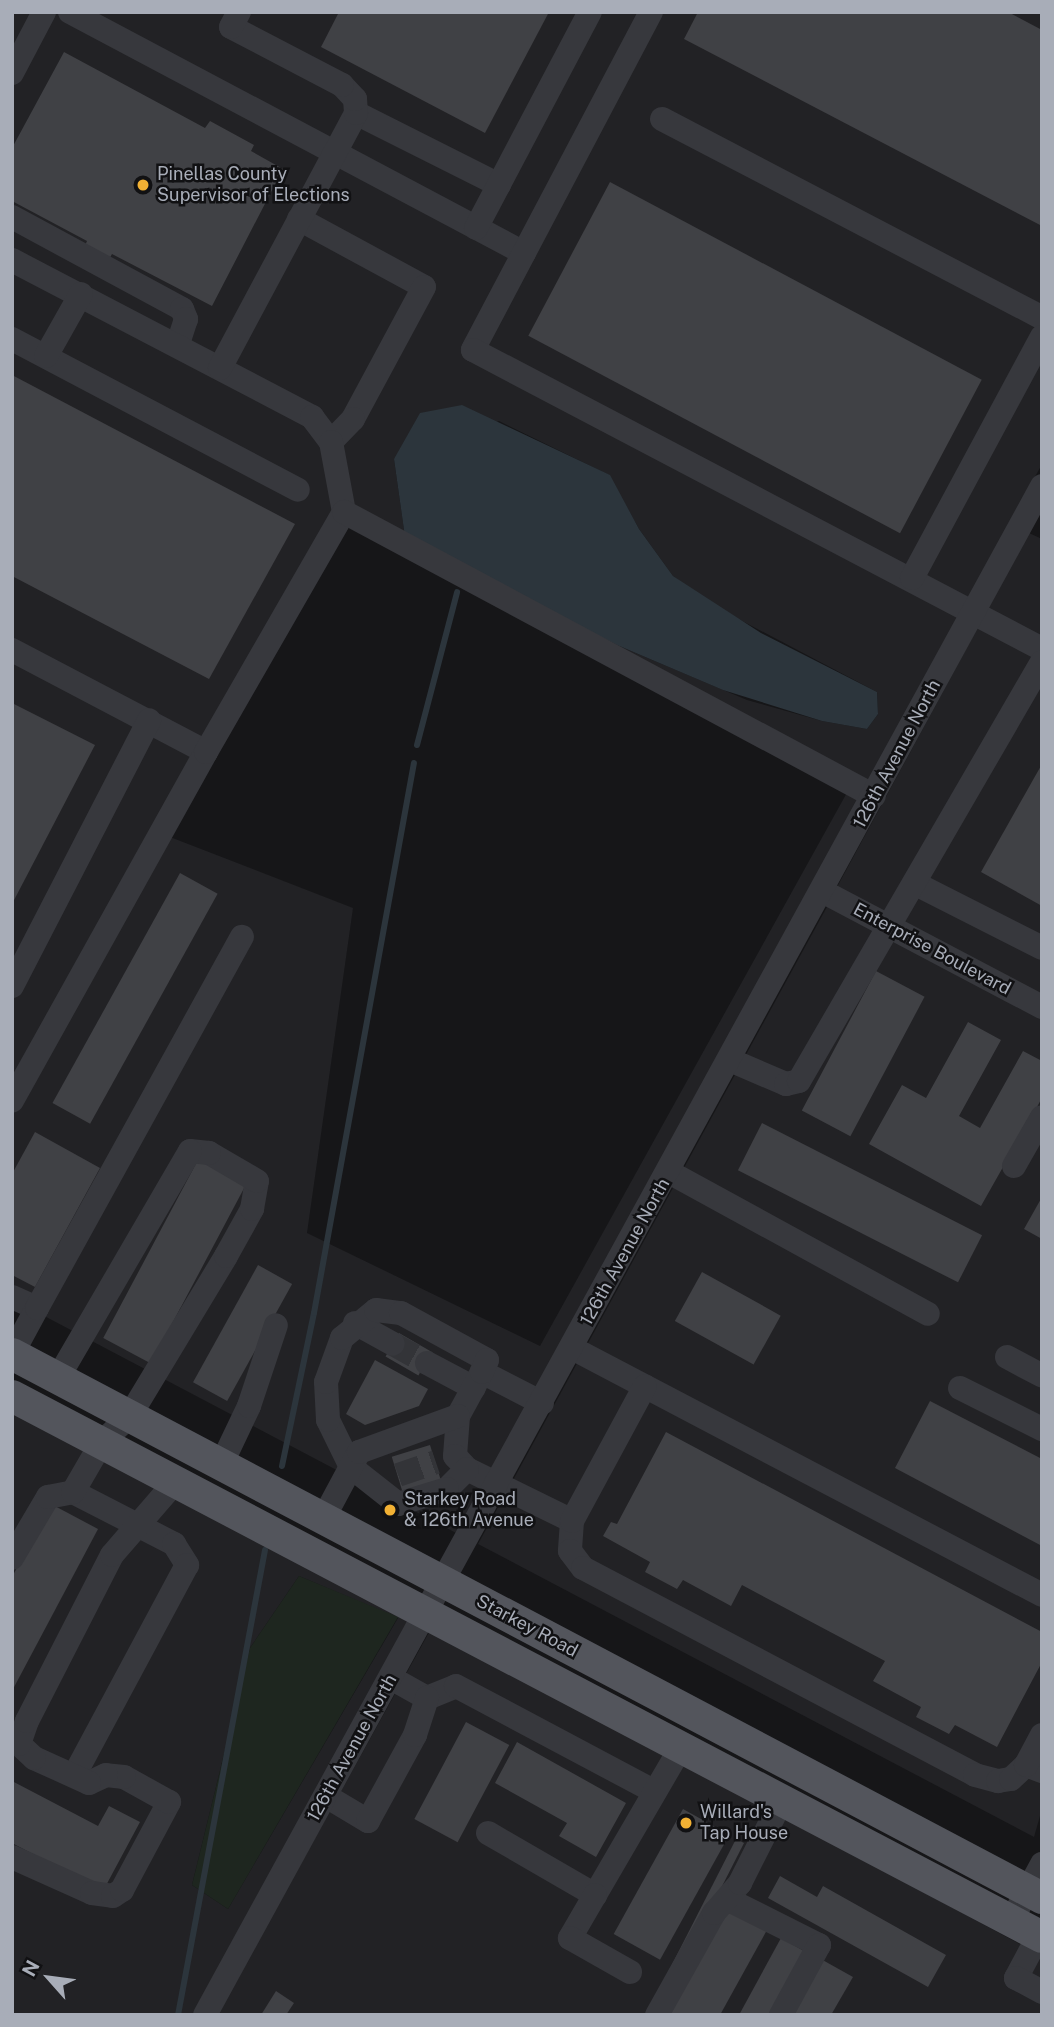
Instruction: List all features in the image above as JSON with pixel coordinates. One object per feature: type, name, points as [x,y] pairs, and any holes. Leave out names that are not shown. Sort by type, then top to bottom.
[{"type":"main road","name":"Starkey Road","points":[[12,1354],[444,1583],[1037,1884]]},
{"type":"main road","name":"Starkey Road","points":[[12,1396],[1041,1936]]},
{"type":"street","points":[[12,73],[44,12]]},
{"type":"street","points":[[70,12],[524,253]]},
{"type":"street","points":[[220,368],[356,113],[355,99],[342,85],[231,27],[239,12]]},
{"type":"street","points":[[476,228],[590,12]]},
{"type":"street","points":[[651,12],[473,350],[974,610],[1042,649]]},
{"type":"street","points":[[356,113],[499,185]]},
{"type":"street","points":[[662,119],[1042,318]]},
{"type":"street","points":[[12,217],[182,309],[187,319],[177,345]]},
{"type":"street","points":[[299,219],[424,286],[353,419],[331,442]]},
{"type":"street","points":[[12,260],[81,293],[312,417],[331,442],[344,512],[21,1066],[12,1101]]},
{"type":"street","points":[[46,356],[81,293]]},
{"type":"street","points":[[912,578],[1042,337]]},
{"type":"street","points":[[12,339],[298,490]]},
{"type":"street","name":"126th Avenue North","points":[[205,2015],[669,1172],[974,610],[1033,523],[1042,486]]},
{"type":"street","points":[[344,512],[874,796]]},
{"type":"street","points":[[12,650],[206,752]]},
{"type":"street","points":[[730,1060],[786,1084],[799,1081],[891,928],[1042,662]]},
{"type":"street","points":[[12,986],[149,720]]},
{"type":"street","points":[[916,884],[1042,948]]},
{"type":"street","name":"Enterprise Boulevard","points":[[822,891],[1042,1007]]},
{"type":"street","points":[[12,1354],[242,937]]},
{"type":"street","points":[[1014,1166],[1042,1117]]},
{"type":"street","points":[[58,1378],[190,1151],[209,1153],[257,1181],[258,1188],[226,1256],[129,1417],[102,1442],[73,1492]]},
{"type":"street","points":[[669,1172],[928,1314]]},
{"type":"street","points":[[12,1297],[37,1308]]},
{"type":"street","points":[[376,1310],[401,1312],[487,1360],[458,1416],[447,1489],[398,1504],[351,1467],[328,1420],[326,1382],[342,1338],[355,1323],[376,1310]]},
{"type":"street","points":[[355,1323],[393,1344]]},
{"type":"street","points":[[221,1465],[249,1406],[276,1325]]},
{"type":"street","points":[[572,1348],[1042,1595]]},
{"type":"street","points":[[1007,1357],[1042,1376]]},
{"type":"street","points":[[427,1363],[542,1402]]},
{"type":"street","points":[[645,1386],[572,1521],[570,1551],[583,1568],[975,1775],[1011,1779],[1034,1768],[1042,1735]]},
{"type":"street","points":[[960,1388],[1042,1429]]},
{"type":"street","points":[[323,1519],[359,1452],[458,1416]]},
{"type":"street","points":[[452,1462],[572,1521]]},
{"type":"street","points":[[373,1485],[398,1475]]},
{"type":"street","points":[[12,1857],[92,1893],[113,1896],[122,1890],[169,1802],[124,1777],[106,1775],[89,1783],[34,1758],[19,1744],[27,1721],[112,1556],[176,1481]]},
{"type":"street","points":[[12,1558],[48,1497],[73,1492],[174,1544],[187,1565],[74,1776]]},
{"type":"street","points":[[391,1678],[427,1698]]},
{"type":"street","points":[[326,1796],[369,1821],[415,1735],[427,1698],[456,1686],[655,1792]]},
{"type":"street","points":[[630,1972],[570,1938],[681,1747]]},
{"type":"street","points":[[657,2015],[714,1913],[727,1899],[782,1800]]},
{"type":"street","points":[[488,1833],[595,1895]]},
{"type":"street","points":[[1012,1921],[1037,1884]]},
{"type":"street","points":[[727,1899],[819,1945],[781,2015]]},
{"type":"street","points":[[1041,1936],[1016,1978],[1042,1992]]},
{"type":"shaded area","points":[[12,12],[1042,12],[1042,464],[458,1534],[12,1299]],"holes":[[[499,421],[609,475],[639,529],[673,576],[712,605],[877,692],[878,714],[867,729],[822,721],[747,700],[617,645],[849,789],[540,1346],[307,1233],[353,908],[170,837],[346,504],[405,537],[394,459]]]},
{"type":"shaded area","points":[[462,405],[610,475],[639,529],[673,576],[761,633],[877,692],[878,714],[867,729],[822,721],[723,690],[617,645],[405,537],[394,459],[420,413]]},
{"type":"shaded area","points":[[1029,533],[1042,539],[1042,996],[837,887]]},
{"type":"shaded area","points":[[828,905],[1042,1018],[1042,1809],[1034,1837],[478,1544]]},
{"type":"shaded area","points":[[12,1408],[413,1616],[192,2015],[12,2015]],"holes":[[[299,1576],[398,1618],[228,1909],[192,1885],[250,1648]]]},
{"type":"shaded area","points":[[299,1576],[398,1617],[228,1909],[192,1885],[250,1648]]},
{"type":"shaded area","points":[[432,1627],[1042,1956],[1042,2015],[217,2015]]},
{"type":"building","points":[[339,12],[549,12],[485,133],[321,47]]},
{"type":"building","points":[[698,12],[1008,12],[1042,30],[1042,226],[684,39]]},
{"type":"building","name":"Pinellas County Supervisor of Elections","points":[[64,52],[205,128],[210,121],[254,145],[251,151],[283,169],[212,306],[112,254],[108,261],[84,248],[87,241],[12,201],[12,148]]},
{"type":"building","points":[[610,182],[982,380],[900,533],[528,336]]},
{"type":"building","points":[[12,375],[295,524],[209,679],[12,576]]},
{"type":"building","points":[[12,703],[95,745],[12,904]]},
{"type":"building","points":[[1042,764],[1042,906],[981,872]]},
{"type":"building","points":[[180,873],[218,894],[90,1124],[52,1103]]},
{"type":"building","points":[[876,971],[925,997],[850,1136],[802,1111]]},
{"type":"building","points":[[968,1022],[1001,1040],[959,1116],[980,1128],[1023,1051],[1042,1061],[1042,1098],[981,1206],[869,1144],[902,1085],[926,1098]]},
{"type":"building","points":[[762,1123],[982,1235],[958,1282],[738,1170]]},
{"type":"building","points":[[35,1132],[100,1168],[35,1287],[12,1275],[12,1174]]},
{"type":"building","points":[[199,1158],[247,1183],[151,1363],[103,1338]]},
{"type":"building","points":[[1042,1197],[1042,1239],[1024,1229]]},
{"type":"building","points":[[258,1265],[292,1284],[227,1401],[193,1382]]},
{"type":"building","points":[[702,1272],[781,1316],[754,1365],[675,1321]]},
{"type":"building","points":[[399,1333],[432,1352],[418,1375],[386,1356]]},
{"type":"building","points":[[375,1360],[428,1389],[419,1406],[365,1425],[346,1414]]},
{"type":"building","points":[[930,1401],[1042,1459],[1042,1546],[895,1468]]},
{"type":"building","points":[[666,1432],[1042,1632],[1042,1662],[997,1747],[955,1725],[949,1734],[916,1717],[921,1707],[873,1681],[885,1661],[742,1585],[731,1606],[683,1580],[677,1589],[645,1572],[650,1562],[603,1536],[611,1522],[617,1524]]},
{"type":"building","points":[[430,1445],[443,1487],[405,1499],[392,1457]]},
{"type":"building","points":[[51,1504],[98,1529],[12,1691],[12,1577]]},
{"type":"building","points":[[466,1722],[509,1745],[458,1842],[414,1819]]},
{"type":"building","points":[[517,1742],[626,1803],[596,1857],[559,1836],[567,1823],[495,1783]]},
{"type":"building","points":[[12,1781],[98,1826],[109,1806],[140,1822],[103,1891],[12,1843]]},
{"type":"building","points":[[683,1809],[729,1835],[660,1960],[614,1934]]},
{"type":"building","points":[[736,1839],[744,1843],[656,2015],[646,2015]]},
{"type":"building","points":[[780,1876],[817,1897],[823,1886],[946,1955],[928,1987],[768,1898]]},
{"type":"building","points":[[725,1908],[767,1930],[720,2015],[667,2015]]},
{"type":"building","points":[[781,1938],[804,1951],[769,2015],[739,2015]]},
{"type":"building","points":[[819,1958],[853,1977],[831,2015],[788,2015]]},
{"type":"building","points":[[276,1991],[294,2003],[286,2015],[261,2015]]},
{"type":"waterway","points":[[417,745],[457,592]]},
{"type":"waterway","points":[[282,1466],[314,1313],[414,763]]},
{"type":"waterway","points":[[178,2015],[265,1550]]},
{"type":"tunnel","points":[[393,1344],[427,1363]]},
{"type":"tunnel","points":[[398,1475],[436,1462]]},
{"type":"place","name":"Pinellas County Supervisor of Elections","points":[[143,185]]},
{"type":"place","name":"Starkey Road & 126th Avenue","points":[[390,1510]]},
{"type":"place","name":"Willard's Tap House","points":[[686,1823]]}]
